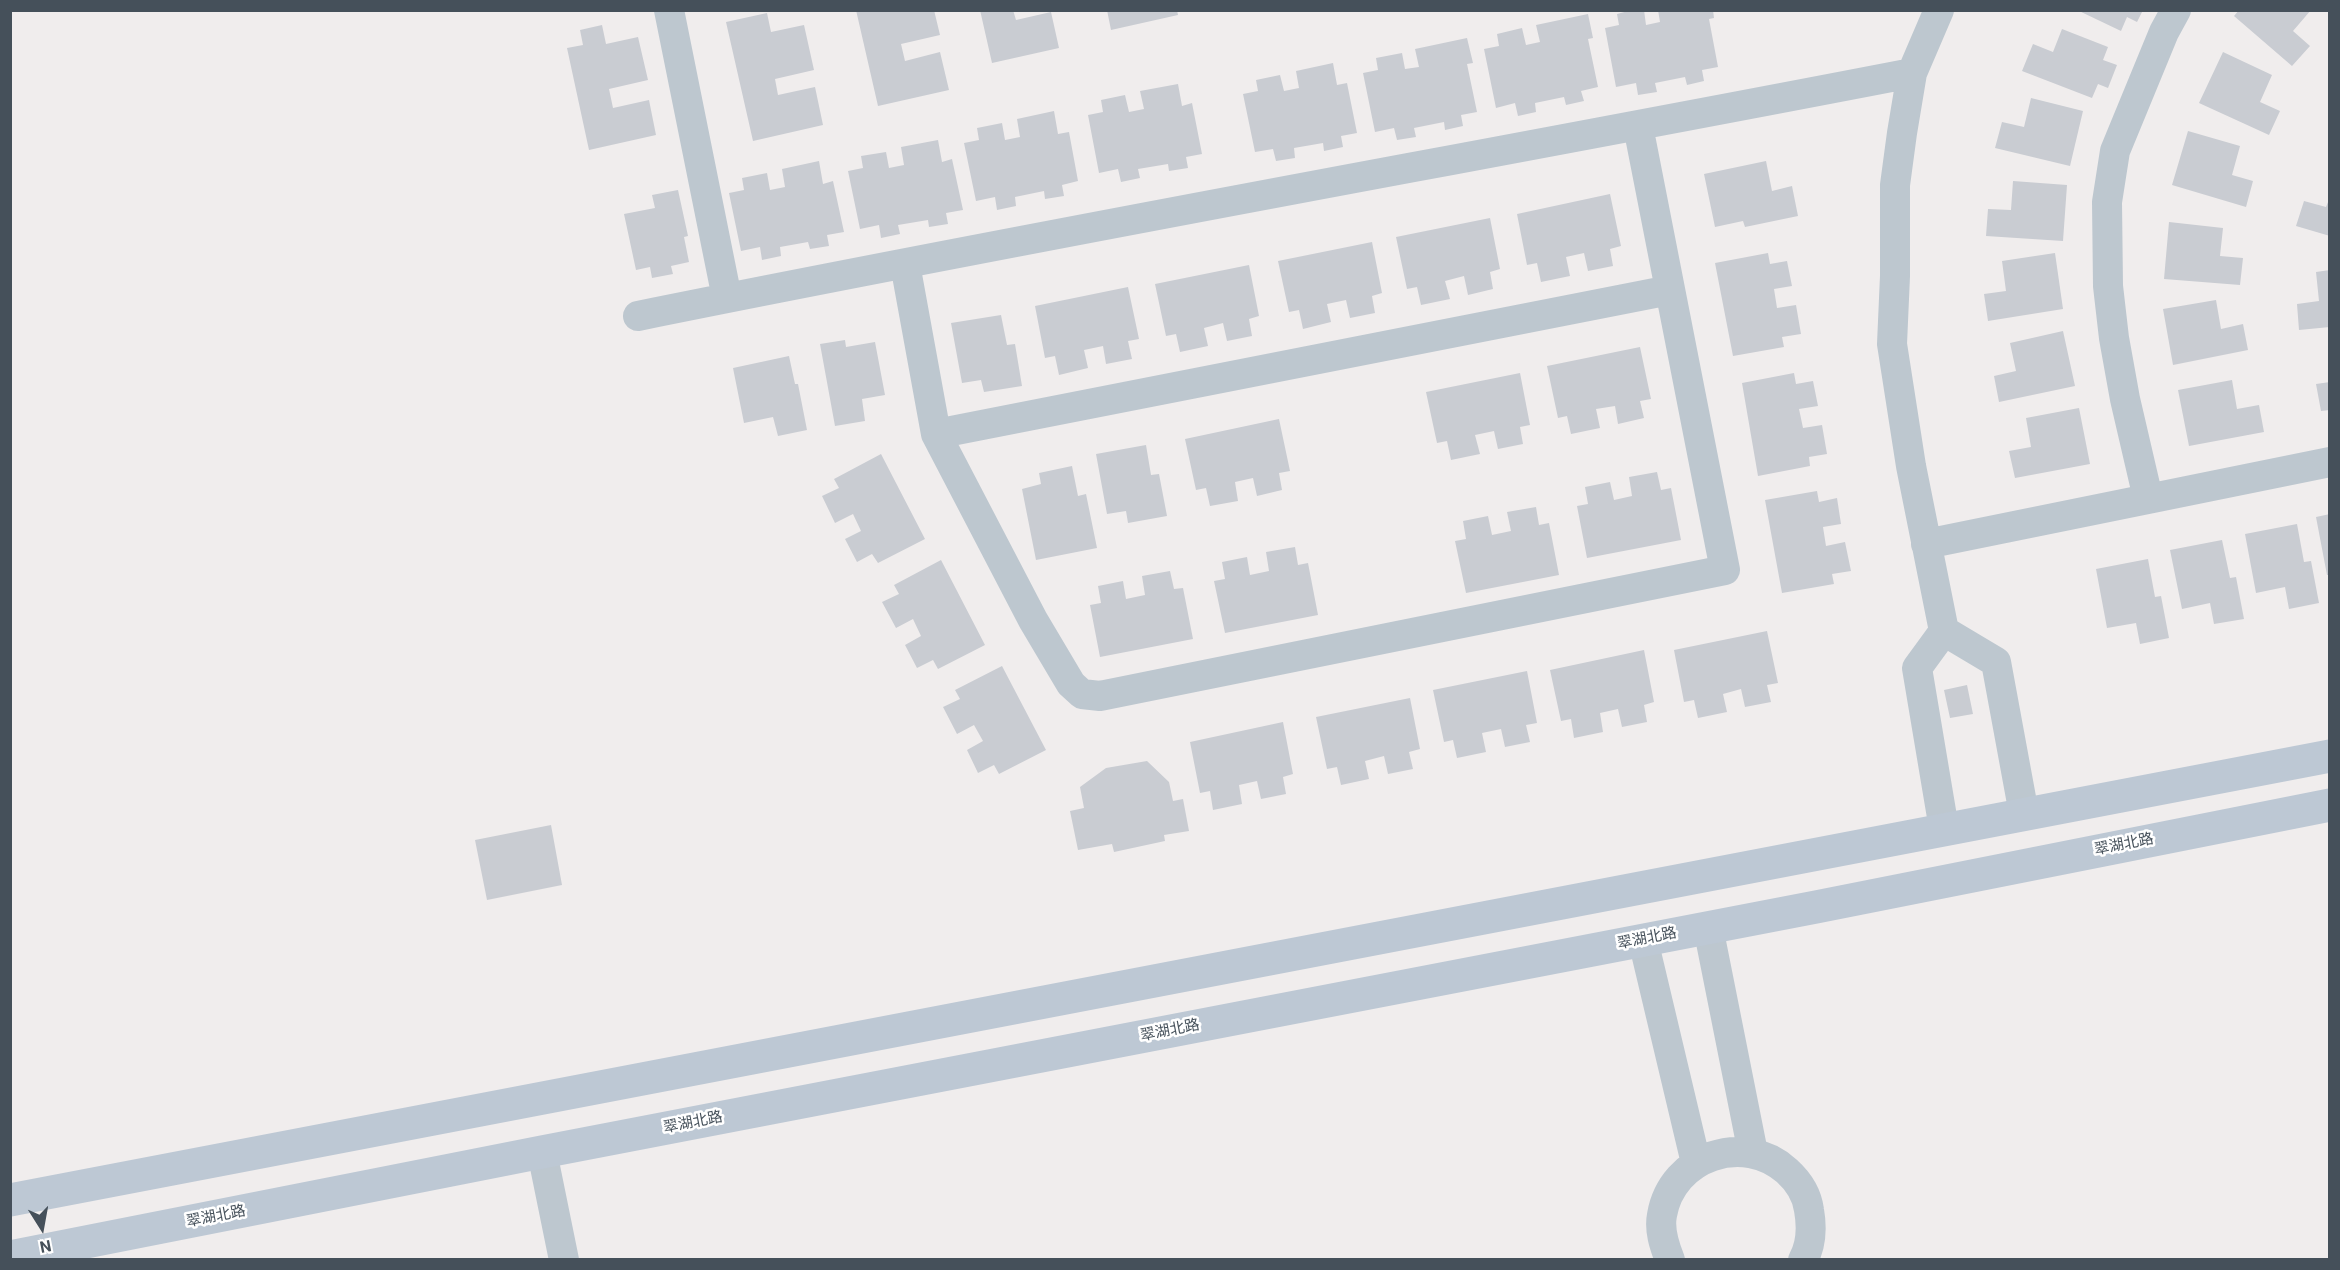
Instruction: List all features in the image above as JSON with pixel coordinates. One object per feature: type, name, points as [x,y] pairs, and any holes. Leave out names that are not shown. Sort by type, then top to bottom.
[{"type":"street","points":[[669,10],[727,298]]},
{"type":"street","points":[[1939,10],[1912,74],[1895,185],[1892,344],[1926,544],[1944,631],[1996,662],[2024,814]]},
{"type":"street","points":[[2148,498],[2125,399],[2114,338],[2108,286],[2108,202],[2115,151],[2164,32],[2176,10]]},
{"type":"street","points":[[638,316],[905,264],[975,248],[1912,74]]},
{"type":"street","points":[[905,264],[936,434],[1033,620],[1071,684],[1082,694],[1100,696],[1725,570],[1638,126]]},
{"type":"street","points":[[936,434],[1670,290]]},
{"type":"street","points":[[1926,544],[2330,462]]},
{"type":"street","points":[[1944,631],[1917,668],[1944,829]]},
{"type":"street","points":[[10,1200],[2330,756]]},
{"type":"street","name":"翠湖北路","points":[[10,1257],[2330,805]]},
{"type":"street","points":[[1708,927],[1753,1153]]},
{"type":"street","points":[[1643,940],[1696,1163]]},
{"type":"street","points":[[1670,1260],[1662,1239],[1662,1215],[1669,1192],[1683,1172],[1703,1159],[1728,1151],[1753,1153],[1777,1162],[1795,1179],[1808,1201],[1812,1226],[1808,1251],[1803,1260]]},
{"type":"street","points":[[542,1152],[564,1260]]},
{"type":"building","points":[[856,10],[934,10],[940,35],[901,44],[905,61],[940,52],[949,90],[878,106]]},
{"type":"building","points":[[980,10],[1013,10],[1016,20],[1051,12],[1059,48],[992,63]]},
{"type":"building","points":[[1107,10],[1177,10],[1178,15],[1111,30]]},
{"type":"building","points":[[1644,10],[1646,25],[1660,22],[1658,10],[1713,10],[1714,18],[1709,19],[1718,67],[1702,70],[1704,81],[1687,85],[1685,77],[1655,83],[1657,92],[1638,95],[1636,83],[1616,87],[1605,28],[1619,25],[1617,14]]},
{"type":"building","points":[[2077,10],[2143,10],[2137,22],[2127,17],[2121,31]]},
{"type":"building","points":[[2239,10],[2311,10],[2293,31],[2310,46],[2292,66],[2234,16]]},
{"type":"building","points":[[767,13],[771,32],[804,25],[814,70],[775,79],[778,95],[815,87],[823,125],[753,141],[726,22]]},
{"type":"building","points":[[1588,14],[1593,38],[1588,39],[1598,87],[1581,91],[1584,101],[1566,105],[1564,97],[1535,103],[1536,112],[1518,116],[1515,103],[1496,108],[1484,49],[1499,46],[1497,34],[1522,28],[1526,45],[1540,42],[1536,25]]},
{"type":"building","points":[[602,25],[606,44],[638,37],[648,80],[609,89],[613,108],[649,100],[656,135],[589,150],[567,48],[583,45],[580,30]]},
{"type":"building","points":[[2062,29],[2108,47],[2103,60],[2117,65],[2108,88],[2098,84],[2092,98],[2022,71],[2033,44],[2053,52]]},
{"type":"building","points":[[1467,38],[1473,63],[1467,64],[1477,112],[1461,115],[1463,126],[1445,130],[1444,122],[1414,128],[1416,137],[1397,140],[1394,128],[1375,132],[1363,73],[1378,70],[1376,58],[1402,53],[1405,69],[1419,67],[1415,49]]},
{"type":"building","points":[[2223,52],[2272,75],[2260,102],[2280,111],[2269,135],[2199,103]]},
{"type":"building","points":[[1333,63],[1337,85],[1347,83],[1357,133],[1341,136],[1343,147],[1324,151],[1323,143],[1294,148],[1295,158],[1276,161],[1273,149],[1255,152],[1243,94],[1258,91],[1256,80],[1280,75],[1284,91],[1299,88],[1296,71]]},
{"type":"building","points":[[1178,84],[1182,106],[1192,103],[1202,154],[1186,157],[1188,168],[1169,171],[1168,164],[1138,169],[1140,178],[1121,182],[1118,169],[1099,173],[1088,115],[1103,112],[1101,100],[1125,95],[1129,112],[1144,109],[1140,91]]},
{"type":"building","points":[[2031,98],[2083,111],[2070,166],[1995,148],[2002,122],[2024,127]]},
{"type":"building","points":[[1054,111],[1058,134],[1069,132],[1078,181],[1062,185],[1064,196],[1045,199],[1044,191],[1015,197],[1016,206],[997,210],[995,197],[976,201],[964,143],[979,140],[977,128],[1002,123],[1005,140],[1020,137],[1017,119]]},
{"type":"building","points":[[2188,131],[2240,146],[2232,175],[2253,181],[2246,207],[2172,185]]},
{"type":"building","points":[[938,140],[942,162],[952,159],[963,210],[946,213],[948,224],[929,227],[928,220],[898,225],[900,234],[881,238],[879,225],[860,229],[848,171],[863,168],[861,156],[886,152],[889,168],[904,165],[901,147]]},
{"type":"building","points":[[819,161],[823,184],[833,181],[844,232],[827,235],[829,246],[810,249],[808,242],[780,247],[781,256],[762,260],[760,247],[741,251],[729,193],[744,190],[742,178],[767,173],[770,190],[785,187],[782,169]]},
{"type":"building","points":[[1766,161],[1772,191],[1792,186],[1798,216],[1745,227],[1743,221],[1715,227],[1704,174]]},
{"type":"building","points":[[2013,181],[2067,185],[2063,241],[1986,236],[1988,209],[2011,210]]},
{"type":"building","points":[[678,190],[688,236],[684,237],[689,262],[671,266],[673,274],[652,278],[650,267],[636,270],[624,214],[655,208],[652,195]]},
{"type":"building","points":[[1610,194],[1621,246],[1610,249],[1613,266],[1588,271],[1584,253],[1566,257],[1570,276],[1541,282],[1537,263],[1527,265],[1517,214]]},
{"type":"building","points":[[2330,197],[2330,236],[2296,226],[2304,201],[2326,207]]},
{"type":"building","points":[[1490,218],[1500,269],[1490,272],[1493,289],[1468,295],[1464,276],[1445,281],[1450,299],[1421,305],[1417,287],[1407,289],[1396,237]]},
{"type":"building","points":[[2169,222],[2223,228],[2220,256],[2243,258],[2240,285],[2164,279]]},
{"type":"building","points":[[1372,242],[1382,293],[1372,296],[1375,313],[1350,318],[1346,300],[1327,304],[1331,322],[1303,329],[1299,310],[1289,312],[1278,261]]},
{"type":"building","points":[[1768,253],[1770,264],[1787,261],[1792,286],[1774,289],[1777,308],[1796,305],[1801,334],[1782,337],[1784,347],[1733,356],[1715,263]]},
{"type":"building","points":[[2055,253],[2063,309],[1988,321],[1984,294],[2006,291],[2002,261]]},
{"type":"building","points":[[1249,265],[1259,316],[1249,319],[1252,336],[1227,341],[1223,323],[1204,328],[1208,346],[1180,352],[1176,334],[1166,336],[1155,284]]},
{"type":"building","points":[[2330,270],[2330,327],[2299,330],[2297,304],[2319,301],[2316,272]]},
{"type":"building","points":[[1128,287],[1139,339],[1128,341],[1132,359],[1106,364],[1103,346],[1084,350],[1088,368],[1059,375],[1055,356],[1045,358],[1035,306]]},
{"type":"building","points":[[2216,300],[2221,329],[2243,324],[2248,350],[2173,365],[2163,309]]},
{"type":"building","points":[[1001,315],[1007,345],[1015,344],[1022,386],[984,392],[981,380],[962,383],[951,323]]},
{"type":"building","points":[[2063,331],[2075,386],[1999,402],[1994,376],[2016,371],[2010,343]]},
{"type":"building","points":[[845,340],[846,347],[875,342],[885,395],[862,399],[865,421],[835,426],[820,344]]},
{"type":"building","points":[[1640,347],[1651,399],[1640,401],[1644,418],[1618,424],[1615,406],[1596,409],[1600,428],[1571,434],[1567,416],[1558,418],[1547,366]]},
{"type":"building","points":[[789,356],[795,384],[798,384],[807,430],[778,436],[773,417],[744,423],[733,368]]},
{"type":"building","points":[[1520,373],[1530,425],[1520,427],[1523,444],[1498,449],[1494,431],[1475,435],[1480,454],[1451,460],[1447,441],[1437,443],[1426,392]]},
{"type":"building","points":[[1794,373],[1796,384],[1813,381],[1818,406],[1799,409],[1803,428],[1822,425],[1827,454],[1809,457],[1810,466],[1758,476],[1742,383]]},
{"type":"building","points":[[2232,380],[2237,409],[2259,405],[2264,432],[2189,446],[2178,390]]},
{"type":"building","points":[[2330,382],[2330,410],[2321,411],[2316,384]]},
{"type":"building","points":[[2079,408],[2090,464],[2015,478],[2009,451],[2031,447],[2026,418]]},
{"type":"building","points":[[1279,419],[1290,471],[1279,473],[1282,490],[1257,496],[1253,478],[1235,482],[1238,501],[1210,506],[1206,488],[1196,490],[1185,439]]},
{"type":"building","points":[[1146,445],[1151,475],[1159,474],[1167,516],[1128,523],[1126,511],[1107,514],[1096,454]]},
{"type":"building","points":[[881,454],[925,539],[878,563],[872,554],[857,562],[845,539],[861,531],[853,514],[835,523],[822,496],[839,488],[834,479]]},
{"type":"building","points":[[1072,466],[1078,496],[1086,494],[1097,548],[1036,560],[1022,489],[1041,484],[1039,473]]},
{"type":"building","points":[[1657,472],[1661,490],[1671,488],[1681,540],[1587,558],[1577,506],[1588,504],[1585,487],[1610,482],[1614,500],[1632,496],[1629,477]]},
{"type":"building","points":[[1817,491],[1819,502],[1837,498],[1841,524],[1823,527],[1826,546],[1845,542],[1851,571],[1832,574],[1834,584],[1782,593],[1765,500]]},
{"type":"building","points":[[1536,507],[1539,525],[1549,523],[1559,575],[1466,593],[1455,541],[1466,539],[1463,521],[1488,516],[1492,535],[1511,531],[1507,512]]},
{"type":"building","points":[[2330,514],[2330,575],[2327,575],[2316,517]]},
{"type":"building","points":[[2297,524],[2304,562],[2311,561],[2319,603],[2289,609],[2285,587],[2256,593],[2245,534]]},
{"type":"building","points":[[2222,540],[2230,578],[2236,577],[2244,619],[2214,624],[2210,603],[2182,609],[2170,550]]},
{"type":"building","points":[[1295,547],[1298,565],[1308,563],[1318,615],[1225,633],[1214,581],[1225,579],[1222,562],[1247,557],[1250,575],[1269,571],[1266,552]]},
{"type":"building","points":[[2148,559],[2155,597],[2161,596],[2169,638],[2140,644],[2136,623],[2107,628],[2096,569]]},
{"type":"building","points":[[941,560],[985,645],[938,669],[933,660],[917,668],[905,645],[921,636],[913,619],[896,628],[882,602],[899,594],[894,585]]},
{"type":"building","points":[[1170,571],[1174,589],[1183,588],[1193,639],[1100,657],[1090,605],[1101,603],[1098,586],[1123,581],[1126,599],[1145,595],[1142,576]]},
{"type":"building","points":[[1767,631],[1778,683],[1767,685],[1771,702],[1745,707],[1741,689],[1723,694],[1727,712],[1698,718],[1694,700],[1684,702],[1674,650]]},
{"type":"building","points":[[1644,650],[1654,702],[1644,705],[1647,722],[1622,727],[1618,709],[1600,713],[1603,732],[1574,738],[1571,719],[1561,721],[1550,670]]},
{"type":"building","points":[[1002,666],[1046,750],[999,774],[994,765],[978,773],[967,750],[983,741],[974,725],[957,734],[943,707],[960,699],[955,690]]},
{"type":"building","points":[[1527,671],[1537,723],[1526,725],[1530,742],[1505,747],[1501,729],[1482,733],[1486,752],[1457,758],[1453,740],[1444,742],[1433,690]]},
{"type":"building","points":[[1967,685],[1973,714],[1950,718],[1944,690]]},
{"type":"building","points":[[1410,698],[1420,749],[1409,752],[1413,769],[1388,774],[1384,756],[1365,761],[1369,779],[1341,785],[1337,767],[1327,769],[1316,717]]},
{"type":"building","points":[[1283,722],[1293,774],[1283,777],[1286,794],[1261,799],[1257,781],[1239,785],[1242,804],[1213,810],[1210,791],[1200,793],[1190,742]]},
{"type":"building","points":[[1147,761],[1169,782],[1173,801],[1183,799],[1189,831],[1164,835],[1165,841],[1114,852],[1112,844],[1078,850],[1070,811],[1084,808],[1080,787],[1106,768]]},
{"type":"building","points":[[551,825],[562,885],[487,900],[475,840]]}]
